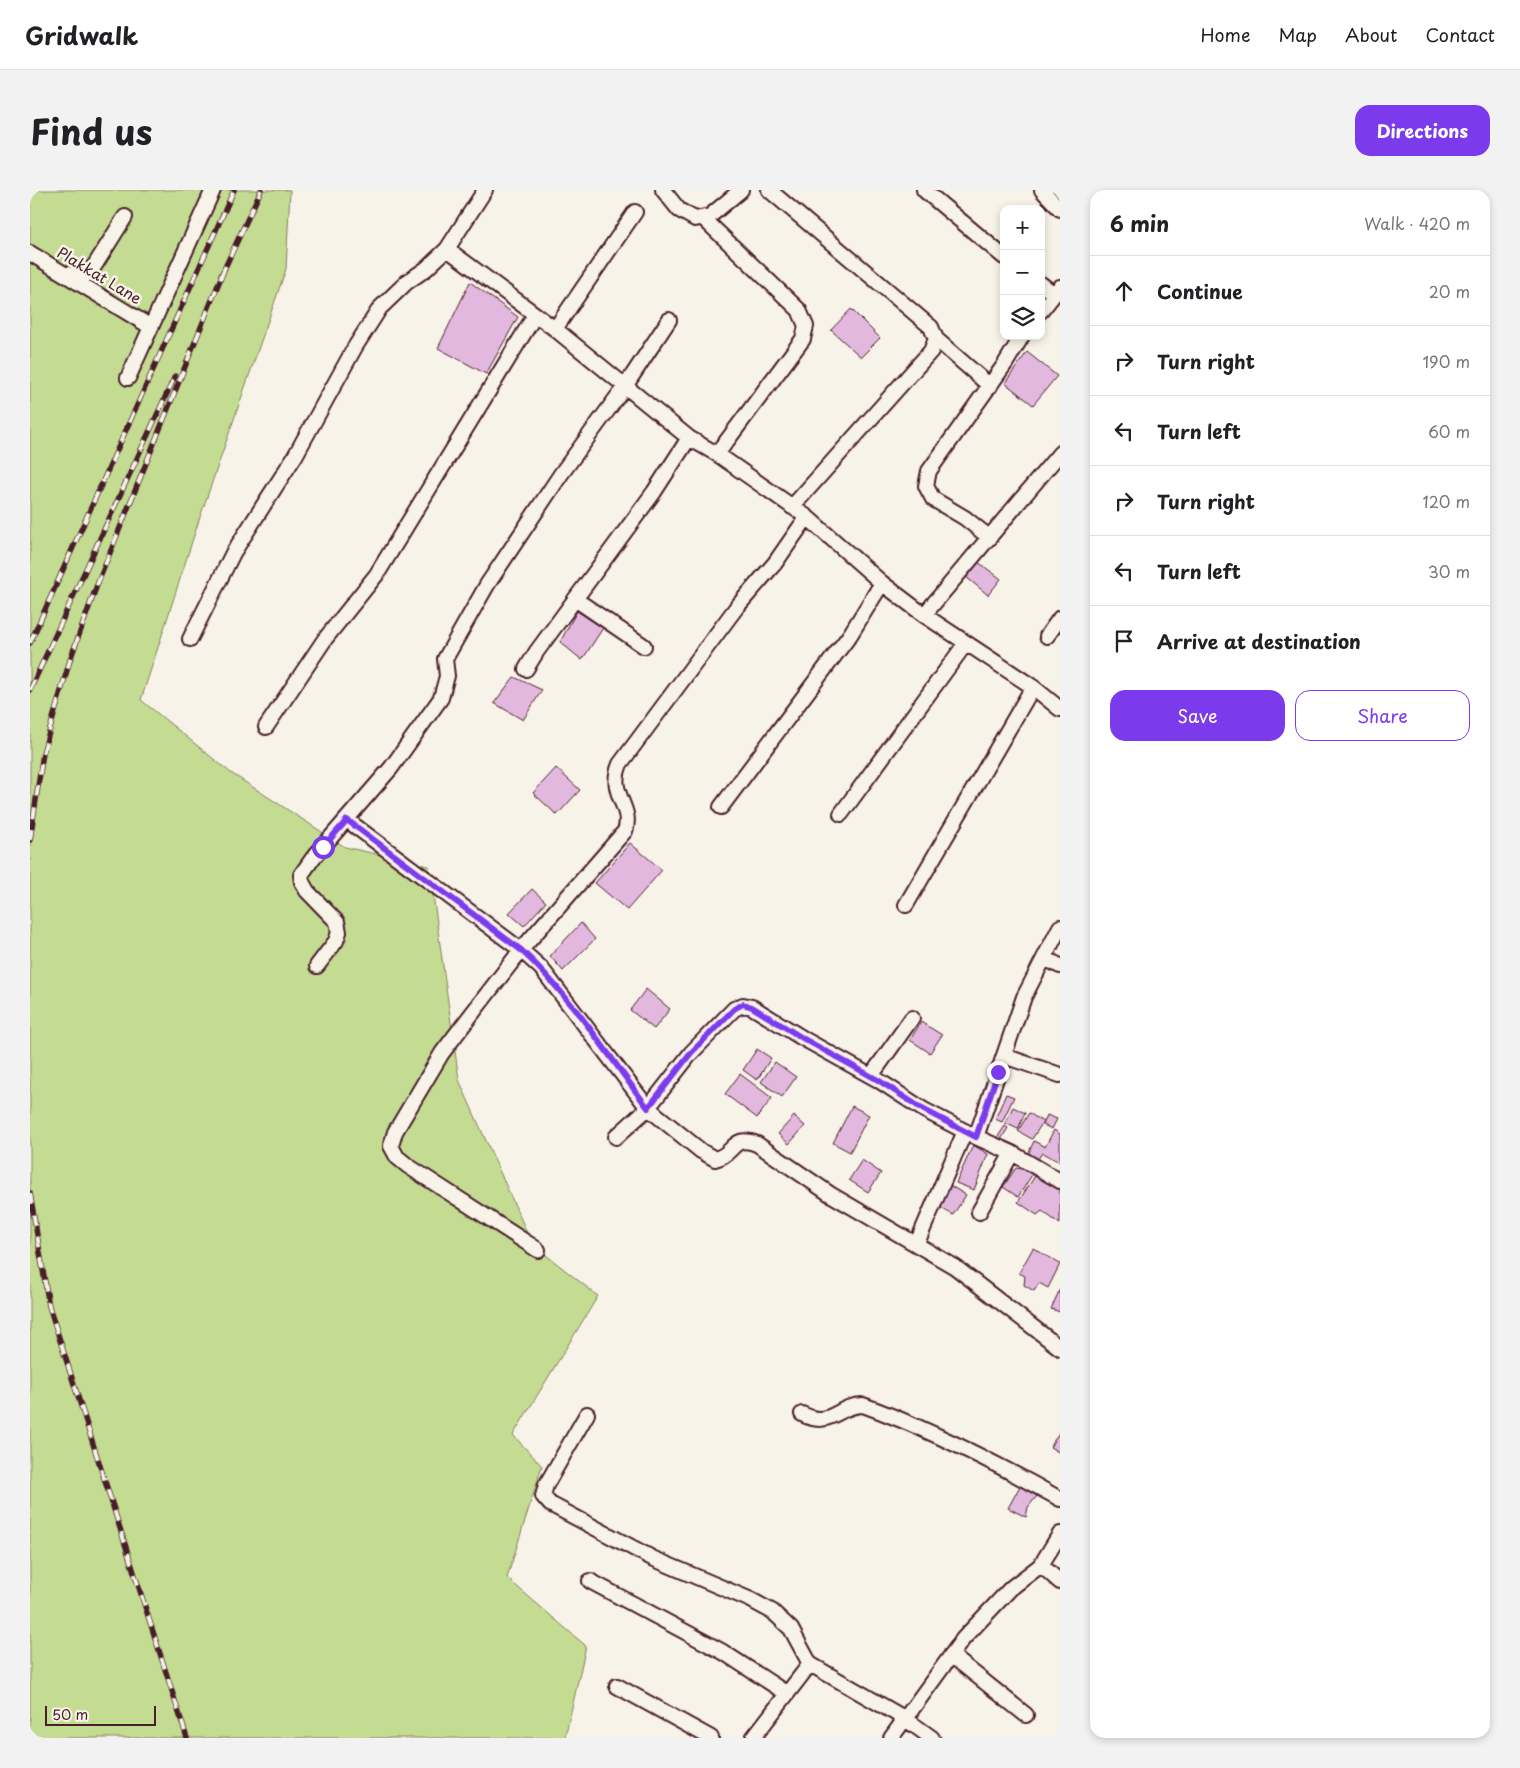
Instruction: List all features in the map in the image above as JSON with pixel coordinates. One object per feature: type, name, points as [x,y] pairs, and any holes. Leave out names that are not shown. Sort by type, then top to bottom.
[{"type":"street","points":[[128,378],[213,190]]},
{"type":"street","points":[[190,639],[233,553],[295,456],[355,347],[380,308],[407,282],[426,269],[447,249],[485,190]]},
{"type":"street","points":[[663,190],[679,210],[695,219],[710,216],[741,190]]},
{"type":"street","points":[[768,190],[931,327],[936,339],[990,386]]},
{"type":"street","points":[[924,190],[1000,254]]},
{"type":"street","points":[[1042,190],[1060,209]]},
{"type":"street","points":[[555,329],[635,212]]},
{"type":"street","points":[[65,274],[85,276],[95,265],[125,217]]},
{"type":"street","points":[[703,218],[799,310],[806,326],[803,339],[799,345],[717,454]]},
{"type":"street","points":[[447,249],[555,329],[689,438],[717,454],[807,517],[882,583],[924,615],[1032,687],[1060,709]]},
{"type":"street","name":"Plakkat Lane","points":[[30,253],[151,326]]},
{"type":"street","points":[[1045,286],[1057,290],[1045,306]]},
{"type":"street","points":[[266,727],[325,639],[377,574],[535,315]]},
{"type":"street","points":[[317,966],[336,941],[339,932],[337,922],[306,891],[301,875],[313,858],[391,768],[441,698],[447,676],[445,659],[482,594],[561,474],[626,385],[669,320]]},
{"type":"street","points":[[792,506],[931,352],[936,339]]},
{"type":"street","points":[[990,538],[965,518],[933,499],[926,486],[930,471],[990,386],[1019,340]]},
{"type":"street","points":[[526,669],[537,651],[654,492],[689,438]]},
{"type":"street","points":[[924,615],[1060,453]]},
{"type":"street","points":[[538,1250],[397,1157],[391,1146],[395,1132],[442,1053],[461,1028],[521,950],[625,831],[628,823],[626,813],[619,800],[615,774],[620,764],[736,608],[775,563],[807,517]]},
{"type":"street","points":[[721,807],[827,667],[882,583]]},
{"type":"street","points":[[575,600],[644,646]]},
{"type":"street","points":[[1047,636],[1060,618]]},
{"type":"street","points":[[841,814],[966,643]]},
{"type":"street","points":[[906,905],[1032,687]]},
{"type":"street","points":[[347,820],[521,950],[541,968],[568,1000],[648,1108],[701,1151],[715,1159],[723,1157],[737,1142],[746,1140],[757,1144],[830,1194],[917,1243],[955,1267],[1060,1348]]},
{"type":"street","points":[[917,1243],[971,1134],[1004,1056],[1024,997],[1060,927]]},
{"type":"street","points":[[1044,958],[1060,966]]},
{"type":"street","points":[[616,1136],[648,1108],[691,1053],[734,1009],[743,1004],[752,1007],[804,1039],[871,1076],[924,1110],[1012,1153],[1060,1180]]},
{"type":"street","points":[[871,1076],[912,1018]]},
{"type":"street","points":[[1004,1056],[1060,1075]]},
{"type":"street","points":[[979,1212],[1012,1153]]},
{"type":"street","points":[[802,1414],[813,1420],[822,1420],[856,1405],[863,1405],[914,1423],[945,1437],[1060,1499]]},
{"type":"street","points":[[587,1414],[546,1485],[543,1496],[550,1504],[652,1558],[752,1600],[773,1612],[791,1629],[810,1664],[904,1718],[932,1738]]},
{"type":"street","points":[[891,1738],[963,1639],[1012,1588],[1041,1566],[1060,1534]]},
{"type":"street","points":[[1041,1566],[1060,1582]]},
{"type":"street","points":[[590,1581],[723,1652],[786,1693]]},
{"type":"street","points":[[951,1655],[1026,1715]]},
{"type":"street","points":[[753,1738],[810,1664]]},
{"type":"street","points":[[617,1686],[711,1738]]},
{"type":"green space","points":[[30,190],[290,190],[286,269],[199,520],[141,700],[231,773],[345,847],[429,866],[459,1080],[532,1244],[598,1296],[513,1435],[542,1466],[507,1578],[586,1646],[565,1738],[30,1738]]},
{"type":"building","points":[[470,282],[518,317],[486,374],[438,348]]},
{"type":"building","points":[[851,309],[880,338],[861,357],[831,330]]},
{"type":"building","points":[[1027,352],[1057,376],[1033,405],[1005,383]]},
{"type":"building","points":[[978,562],[1001,579],[988,595],[966,577]]},
{"type":"building","points":[[577,611],[603,628],[582,660],[560,642]]},
{"type":"building","points":[[514,677],[542,690],[523,720],[494,703]]},
{"type":"building","points":[[556,768],[580,790],[557,815],[533,793]]},
{"type":"building","points":[[630,843],[662,870],[627,910],[595,883]]},
{"type":"building","points":[[532,889],[546,902],[524,926],[509,913]]},
{"type":"building","points":[[581,923],[595,939],[563,971],[550,956]]},
{"type":"building","points":[[646,989],[670,1009],[654,1029],[630,1010]]},
{"type":"building","points":[[921,1022],[942,1035],[930,1053],[910,1040]]},
{"type":"building","points":[[757,1049],[771,1058],[757,1080],[743,1070]]},
{"type":"building","points":[[775,1062],[796,1077],[782,1097],[761,1082]]},
{"type":"building","points":[[740,1074],[772,1098],[757,1118],[725,1094]]},
{"type":"building","points":[[1006,1094],[1014,1097],[1002,1122],[995,1119]]},
{"type":"building","points":[[852,1106],[869,1115],[850,1152],[833,1143]]},
{"type":"building","points":[[1013,1107],[1025,1113],[1018,1129],[1005,1123]]},
{"type":"building","points":[[1029,1113],[1043,1122],[1032,1139],[1018,1131]]},
{"type":"building","points":[[1047,1115],[1057,1119],[1052,1129],[1043,1125]]},
{"type":"building","points":[[794,1116],[805,1126],[789,1144],[778,1134]]},
{"type":"building","points":[[1005,1126],[1008,1128],[1000,1141],[997,1138]]},
{"type":"building","points":[[1054,1130],[1060,1134],[1060,1162],[1042,1153],[1038,1159],[1028,1154],[1034,1141],[1045,1147]]},
{"type":"building","points":[[973,1145],[988,1154],[974,1190],[956,1183]]},
{"type":"building","points":[[862,1160],[881,1173],[868,1192],[849,1180]]},
{"type":"building","points":[[1026,1165],[1035,1170],[1018,1197],[1003,1187],[1016,1168],[1022,1169]]},
{"type":"building","points":[[1039,1170],[1060,1184],[1060,1224],[1042,1211],[1037,1215],[1018,1202]]},
{"type":"building","points":[[949,1185],[966,1195],[953,1215],[936,1205]]},
{"type":"building","points":[[1033,1248],[1060,1264],[1048,1288],[1039,1283],[1034,1291],[1024,1285],[1025,1276],[1019,1273]]},
{"type":"building","points":[[1060,1289],[1060,1312],[1051,1309]]},
{"type":"building","points":[[1060,1431],[1060,1453],[1050,1447]]},
{"type":"building","points":[[1020,1486],[1037,1496],[1028,1507],[1026,1517],[1008,1508]]},
{"type":"railway","points":[[30,643],[234,190]]},
{"type":"railway","points":[[221,276],[261,190]]},
{"type":"railway","points":[[30,840],[43,753],[70,660],[97,585],[224,270]]},
{"type":"railway","points":[[30,690],[175,376]]},
{"type":"railway","points":[[30,1193],[49,1306],[187,1738]]},
{"type":"route","points":[[323,847],[347,820],[521,950],[541,968],[568,1000],[648,1108],[691,1053],[734,1009],[743,1004],[752,1007],[804,1039],[878,1080],[924,1110],[976,1137],[998,1072]]}]
